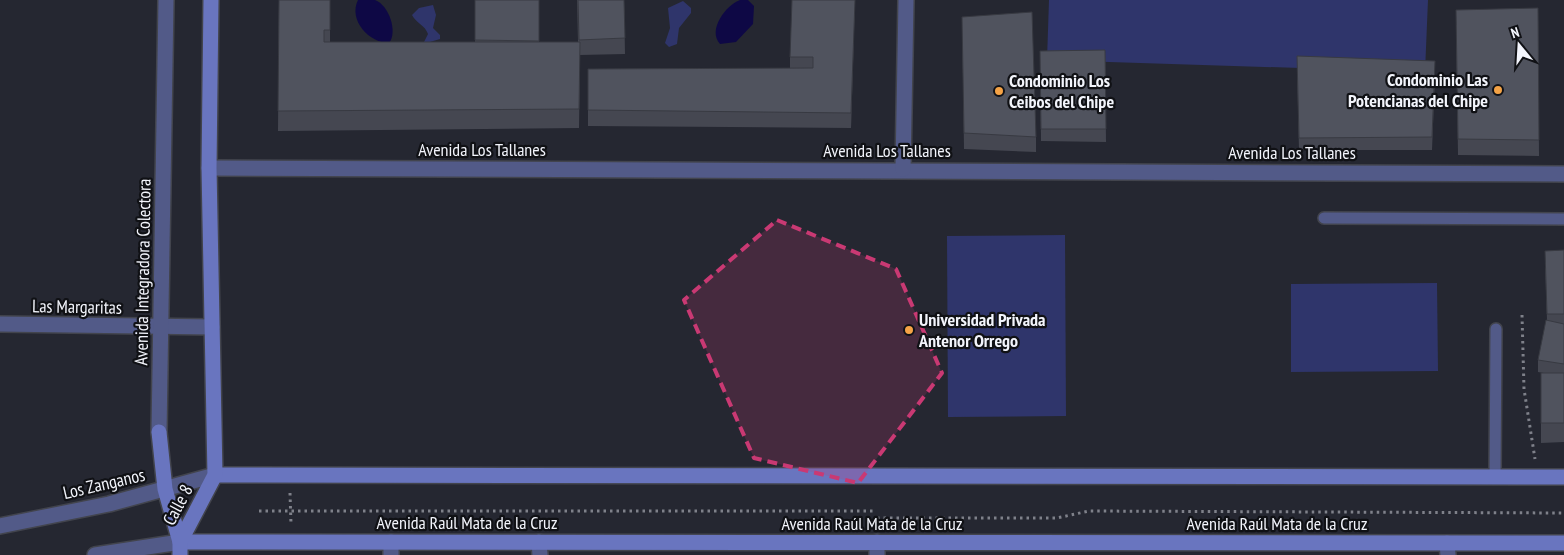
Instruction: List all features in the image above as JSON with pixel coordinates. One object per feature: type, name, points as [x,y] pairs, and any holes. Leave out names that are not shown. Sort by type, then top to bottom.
[{"type":"main road","points":[[211,0],[209,168],[216,475],[1564,477]]},
{"type":"main road","name":"Avenida Integradora Colectora","points":[[159,432],[165,489],[180,548]]},
{"type":"main road","name":"Calle 8","points":[[180,548],[216,475]]},
{"type":"main road","name":"Avenida Raúl Mata de la Cruz","points":[[180,548],[290,542],[391,548],[539,549],[1448,549],[1564,543]]},
{"type":"street","name":"Avenida Integradora Colectora","points":[[159,432],[166,0]]},
{"type":"street","points":[[904,170],[906,0]]},
{"type":"street","name":"Avenida Los Tallanes","points":[[209,168],[1564,174]]},
{"type":"street","name":"Las Margaritas","points":[[0,324],[212,327]]},
{"type":"street","name":"Los Zanganos","points":[[0,526],[109,504],[216,475]]},
{"type":"street","points":[[95,555],[180,548]]},
{"type":"lane","points":[[1324,218],[1564,220]]},
{"type":"lane","points":[[1495,477],[1496,329]]},
{"type":"path","points":[[1522,315],[1524,389],[1535,450],[1535,477]]},
{"type":"path","points":[[289,475],[290,542]]},
{"type":"path","points":[[259,511],[876,511]]},
{"type":"path","points":[[877,518],[1057,518],[1089,511],[1564,513]]},
{"type":"highlighted area","points":[[777,220],[896,269],[942,373],[858,483],[754,458],[684,300]]},
{"type":"shaded area","points":[[358,0],[375,0],[384,7],[391,19],[393,32],[389,43],[374,39],[362,29],[356,15]]},
{"type":"shaded area","points":[[740,0],[748,0],[754,6],[753,24],[736,42],[720,44],[716,32],[717,25],[724,12]]},
{"type":"shaded area","points":[[1049,0],[1428,0],[1425,72],[1047,60]]},
{"type":"shaded area","points":[[683,1],[691,8],[691,13],[679,28],[677,44],[669,47],[665,43],[670,28],[668,8]]},
{"type":"shaded area","points":[[433,5],[436,15],[433,28],[440,35],[440,39],[423,44],[428,34],[425,28],[412,15],[419,8]]},
{"type":"shaded area","points":[[1065,235],[1066,416],[948,417],[947,236]]},
{"type":"shaded area","points":[[1437,283],[1438,371],[1291,372],[1291,284]]},
{"type":"building","points":[[279,0],[330,0],[330,30],[324,30],[324,42],[580,42],[579,109],[278,111]]},
{"type":"building","points":[[475,0],[539,0],[539,41],[475,40]]},
{"type":"building","points":[[578,0],[624,0],[625,38],[579,40]]},
{"type":"building","points":[[792,0],[855,0],[851,113],[588,110],[588,69],[813,68],[813,57],[790,57]]},
{"type":"building","name":"Condominio Las Potencianas del Chipe","points":[[1538,8],[1539,140],[1458,139],[1456,10]]},
{"type":"building","name":"Condominio Los Ceibos del Chipe","points":[[1032,12],[1036,137],[964,133],[962,17]]},
{"type":"building","points":[[1105,50],[1106,129],[1041,129],[1040,51]]},
{"type":"building","points":[[1297,56],[1435,61],[1432,137],[1299,138]]},
{"type":"building","points":[[1564,250],[1564,314],[1547,314],[1545,251]]},
{"type":"building","points":[[1546,320],[1564,324],[1564,364],[1538,360]]},
{"type":"building","points":[[1541,373],[1564,373],[1564,423],[1541,423]]},
{"type":"place","name":"Condominio Las Potencianas del Chipe","points":[[1498,90]]},
{"type":"place","name":"Condominio Los Ceibos del Chipe","points":[[999,91]]},
{"type":"place","name":"Universidad Privada Antenor Orrego","points":[[909,330]]}]
